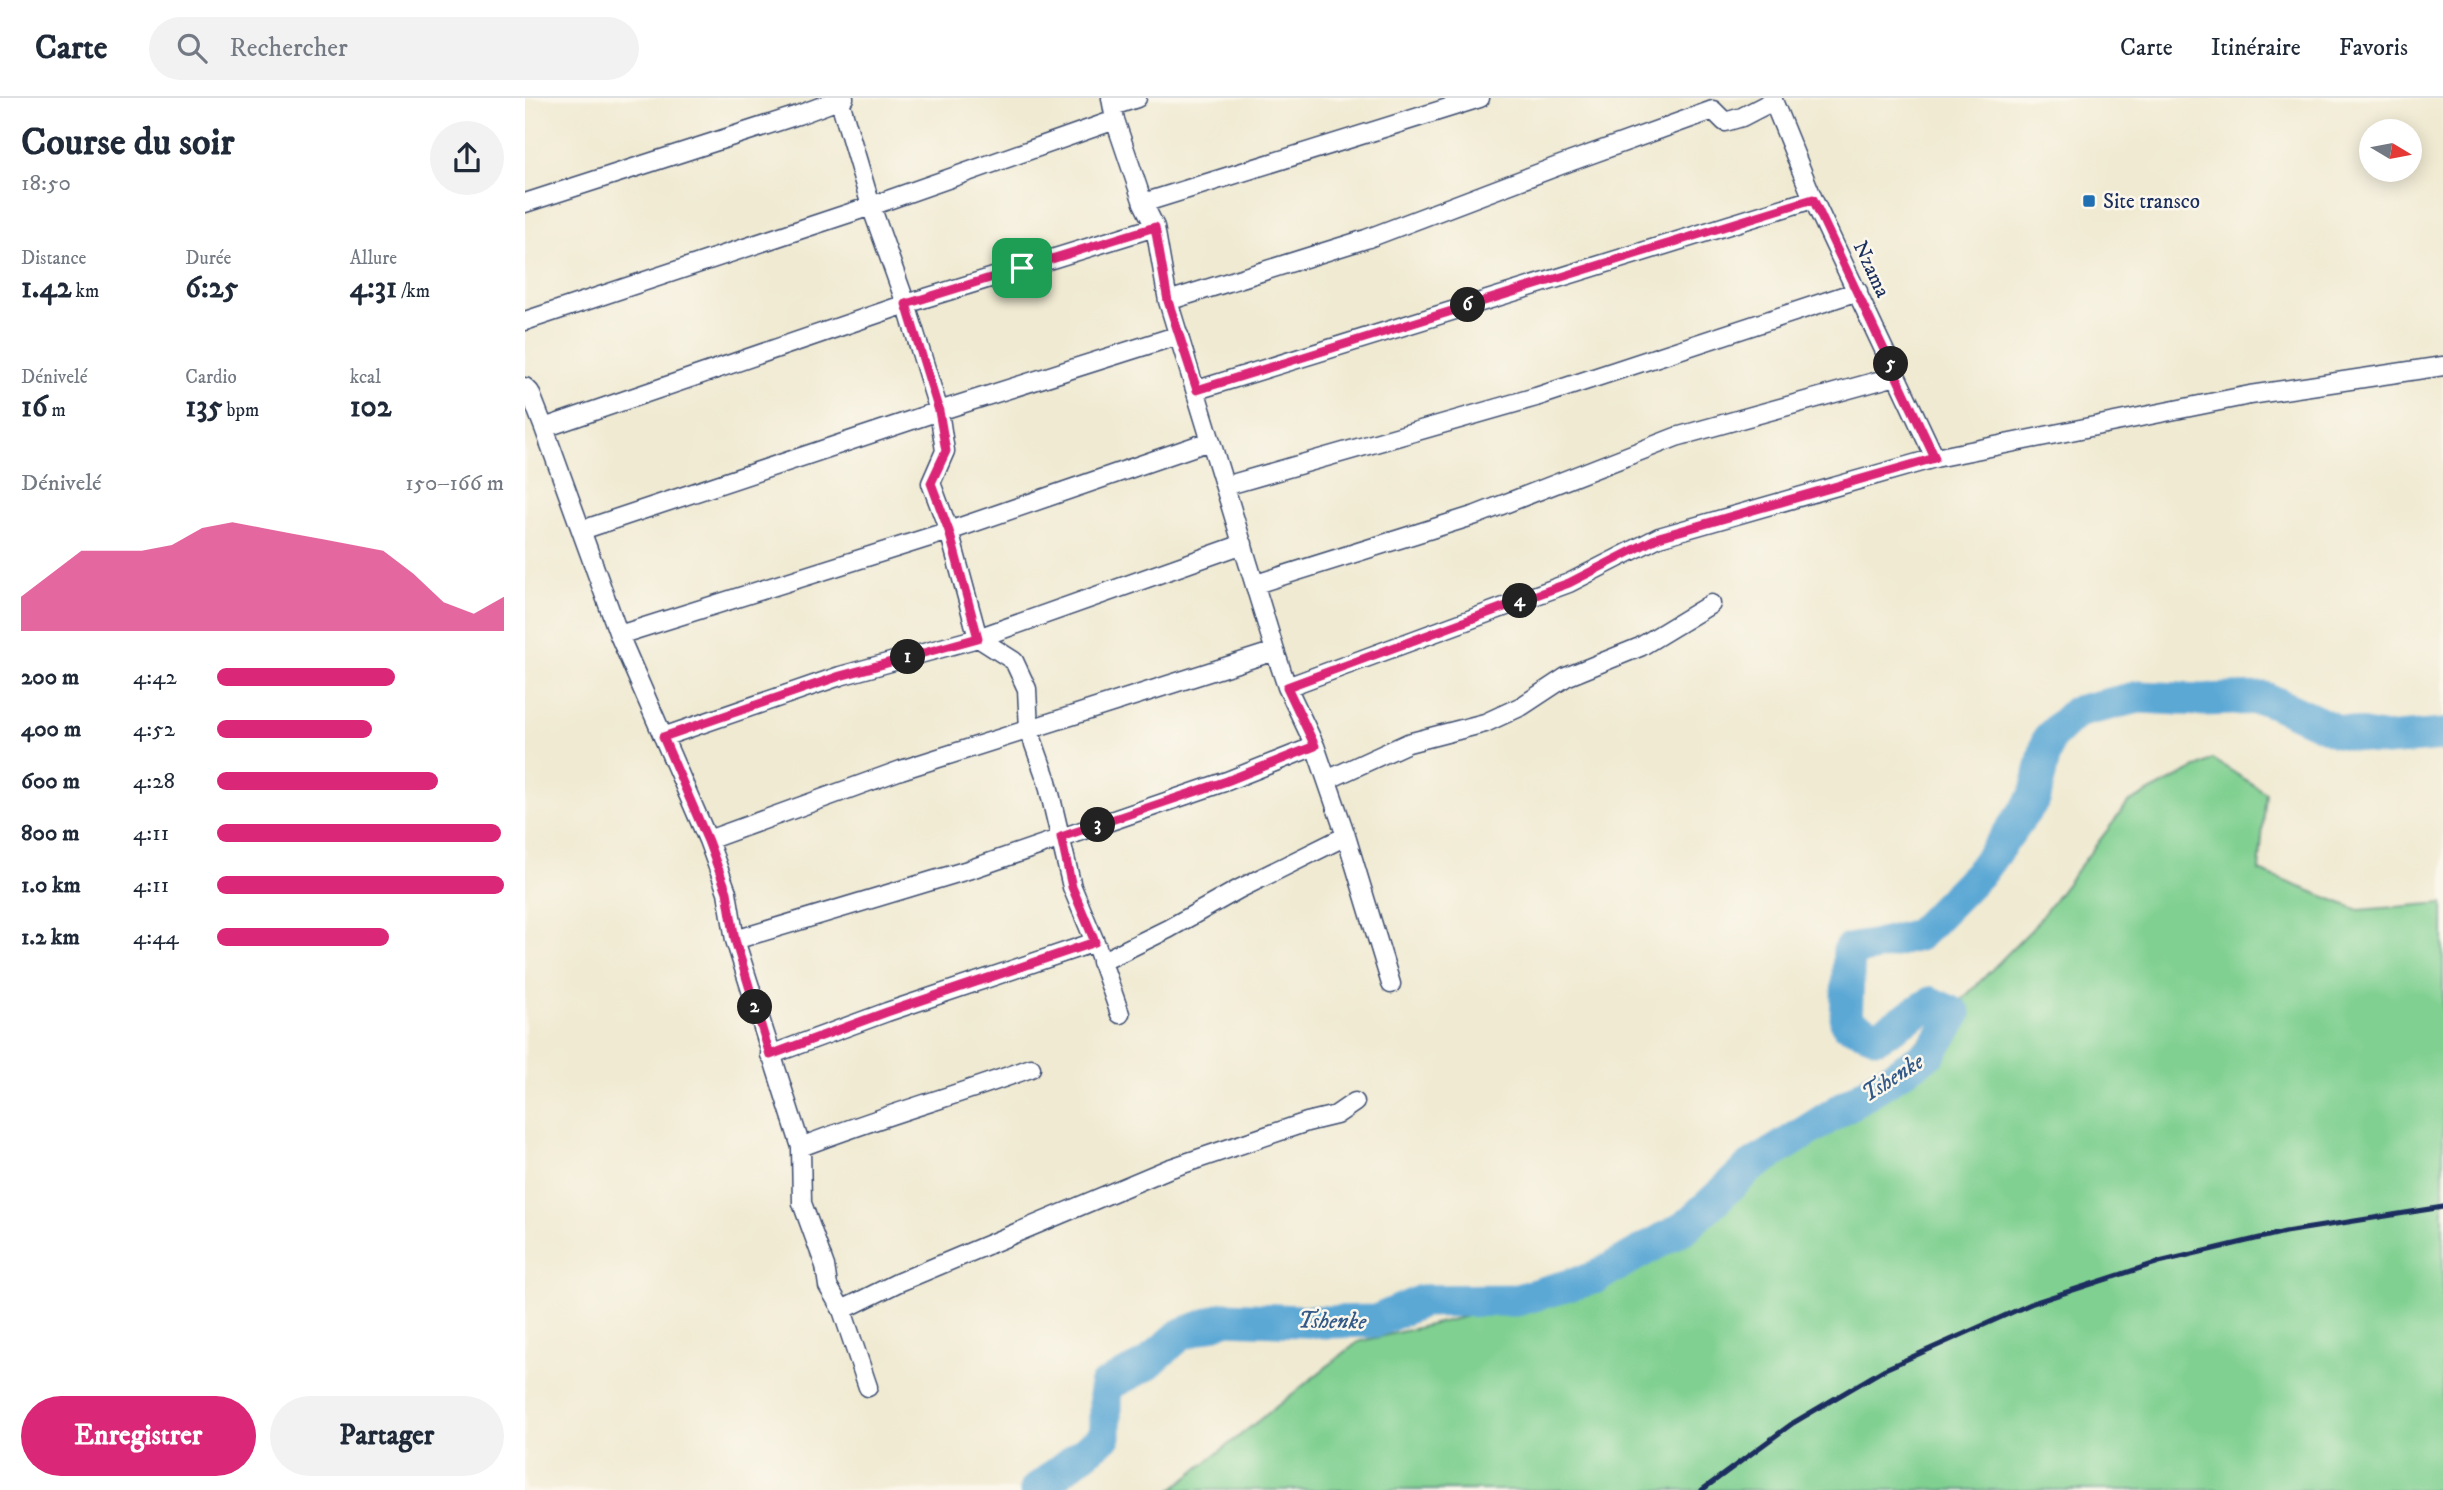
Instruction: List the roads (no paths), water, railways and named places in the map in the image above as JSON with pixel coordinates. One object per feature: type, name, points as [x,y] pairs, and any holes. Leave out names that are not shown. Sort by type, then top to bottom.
[{"type":"street","points":[[525,321],[871,206],[1137,98]]},
{"type":"street","points":[[1143,203],[1481,98]]},
{"type":"street","points":[[525,203],[841,99],[871,206],[906,304],[939,411],[946,451],[931,483],[949,531],[978,638],[1014,661],[1027,690],[1029,730],[1047,781],[1072,887],[1120,1014]]},
{"type":"street","points":[[1168,301],[1366,239],[1713,110],[1725,122],[1742,117],[1773,99]]},
{"type":"street","name":"Nzama","points":[[1773,99],[1813,199],[1935,458]]},
{"type":"street","points":[[1113,108],[1143,203],[1155,227],[1168,301],[1275,651],[1287,687],[1315,746],[1327,780],[1391,984]]},
{"type":"street","points":[[1197,390],[1813,199]]},
{"type":"street","points":[[544,428],[906,304],[1155,227]]},
{"type":"street","points":[[1225,486],[1536,397],[1858,291]]},
{"type":"street","points":[[582,530],[1178,335]]},
{"type":"street","points":[[1287,687],[1569,583],[1659,537],[1935,458],[2250,395],[2443,366]]},
{"type":"street","points":[[1256,584],[1476,515],[1676,437],[1896,376]]},
{"type":"street","points":[[525,387],[530,392],[544,428],[619,635],[708,841],[727,892],[735,940],[801,1147],[802,1203],[825,1266],[828,1286],[842,1310],[868,1388]]},
{"type":"street","points":[[619,635],[949,531],[1210,440]]},
{"type":"street","points":[[663,737],[840,676],[978,638],[1243,544]]},
{"type":"street","points":[[1327,780],[1408,743],[1485,723],[1522,706],[1566,677],[1640,647],[1711,604]]},
{"type":"street","points":[[708,841],[901,770],[1275,651]]},
{"type":"street","points":[[735,940],[971,869],[1227,781],[1315,746]]},
{"type":"street","points":[[1101,962],[1346,836]]},
{"type":"street","points":[[770,1055],[887,1012],[1095,942]]},
{"type":"street","points":[[801,1147],[857,1125],[963,1093],[1031,1068]]},
{"type":"street","points":[[842,1310],[897,1283],[1168,1168],[1336,1115],[1355,1102]]},
{"type":"waterway","name":"Tshenke","points":[[1036,1490],[1105,1436],[1105,1386],[1146,1365],[1180,1335],[1225,1318],[1376,1321],[1422,1301],[1517,1300],[1594,1278],[1685,1227],[1749,1168],[1931,1052],[1955,1014],[1931,1003],[1878,1036],[1846,1023],[1849,950],[1918,935],[1982,870],[2035,797],[2048,739],[2076,712],[2139,697],[2202,700],[2265,698],[2337,731],[2386,740],[2443,735]]},
{"type":"railway","points":[[1702,1490],[1793,1423],[1885,1369],[2033,1303],[2159,1262],[2285,1232],[2443,1207]]},
{"type":"place","name":"Site transco","points":[[2089,201]]}]
